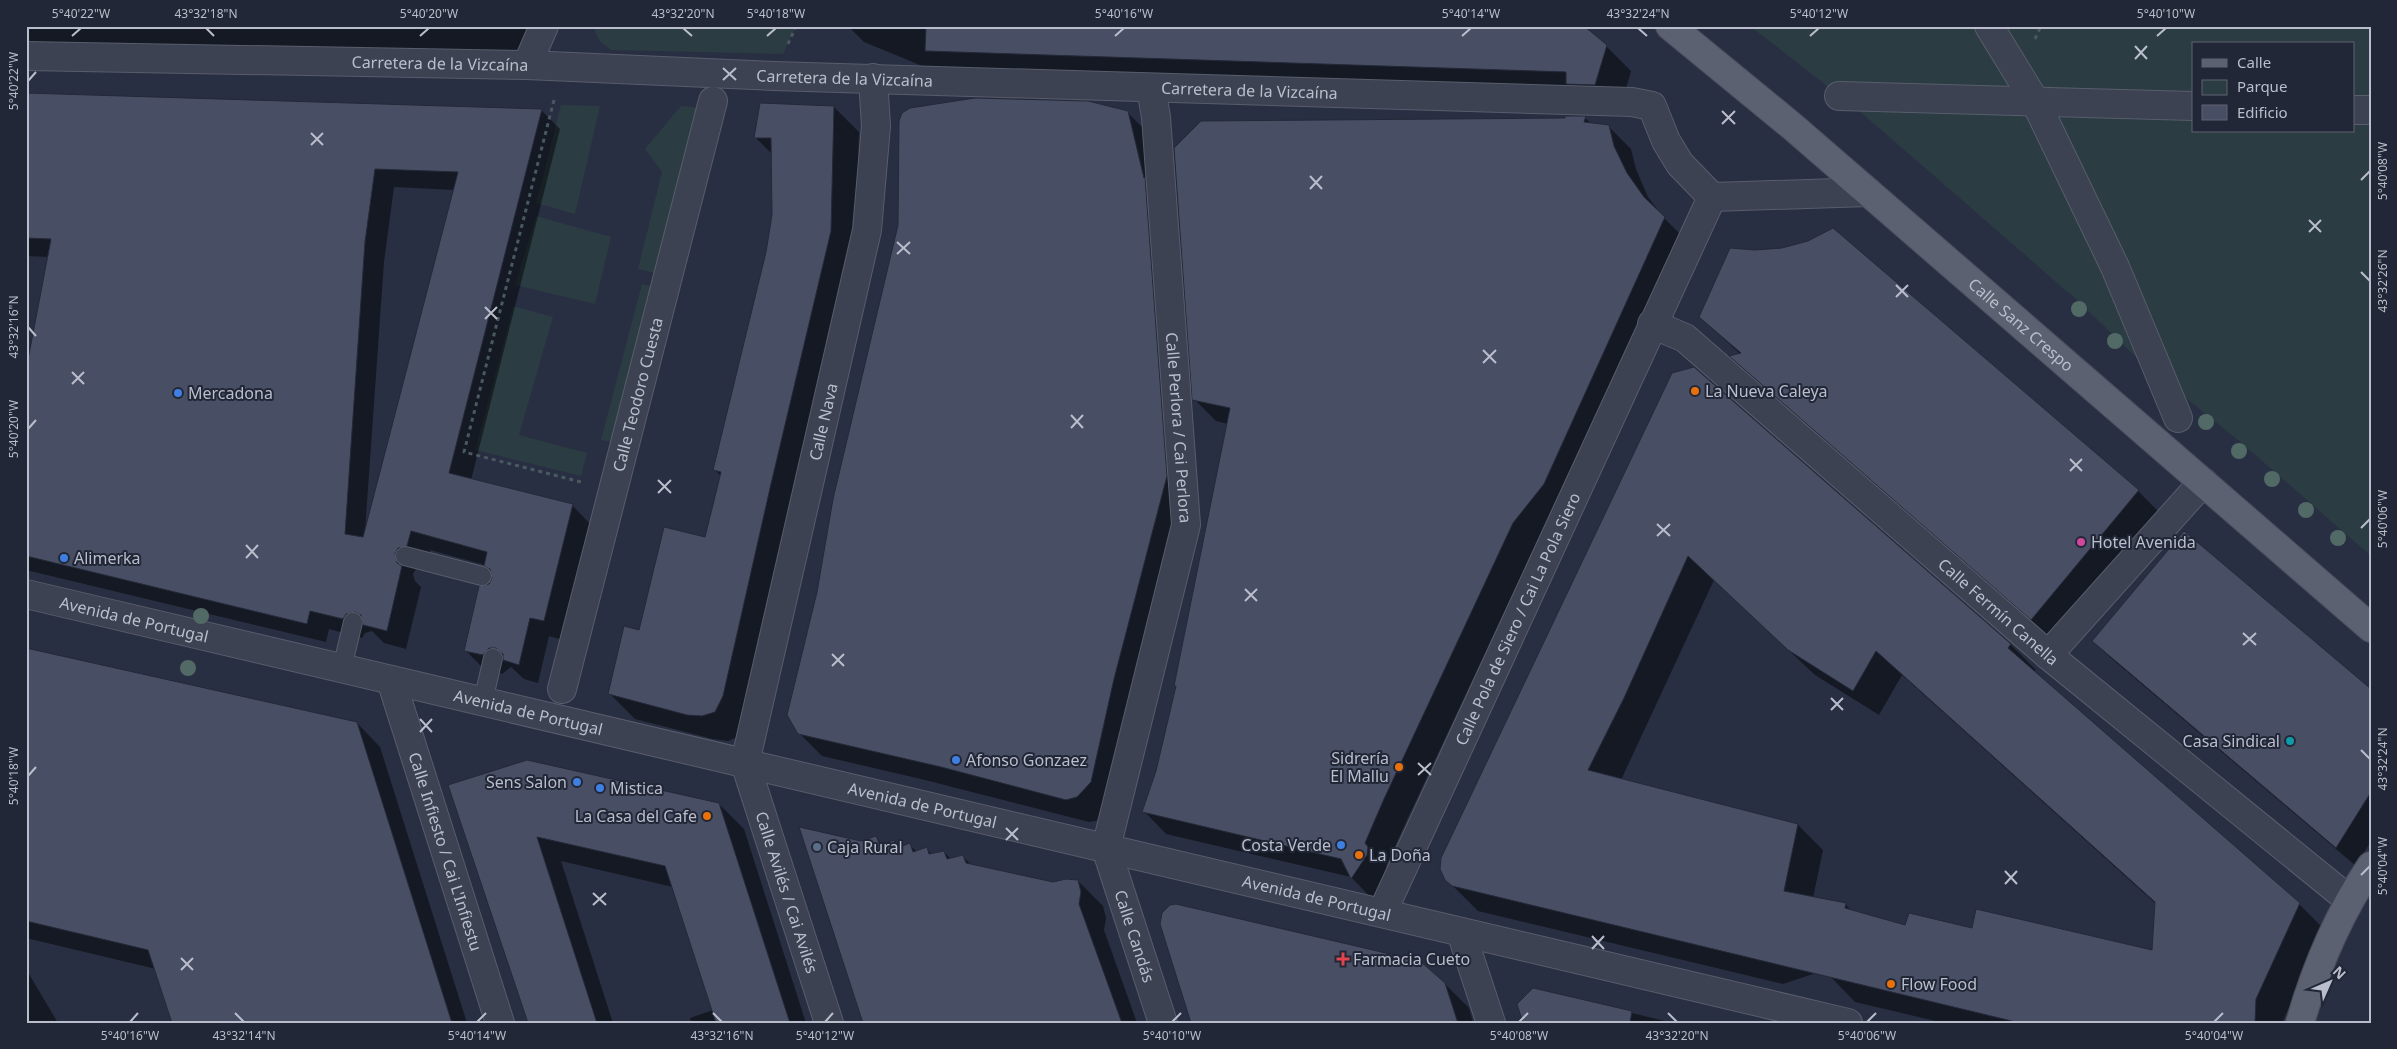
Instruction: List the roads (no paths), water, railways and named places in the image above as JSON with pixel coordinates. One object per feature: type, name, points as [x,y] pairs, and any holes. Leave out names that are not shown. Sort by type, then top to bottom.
[{"type":"main road","name":"Calle Sanz Crespo","points":[[1670,26],[1775,111],[2371,628]]},
{"type":"main road","points":[[2300,1023],[2314,974],[2348,899],[2371,866]]},
{"type":"street","points":[[527,64],[544,26]]},
{"type":"street","points":[[1989,26],[2036,103],[2115,267],[2178,418]]},
{"type":"street","name":"Carretera de la Vizcaína","points":[[26,56],[527,64],[665,72],[1632,102],[1652,106],[1666,141],[1680,164],[1712,197]]},
{"type":"street","name":"Calle Nava","points":[[745,763],[867,230],[876,126],[874,78]]},
{"type":"street","name":"Calle Perlora / Cai Perlora","points":[[1106,848],[1186,525],[1156,117],[1151,88]]},
{"type":"street","points":[[1839,96],[2192,106]]},
{"type":"street","name":"Calle Teodoro Cuesta","points":[[562,689],[713,101]]},
{"type":"street","points":[[2354,110],[2371,110]]},
{"type":"street","points":[[1712,197],[1868,192]]},
{"type":"street","name":"Calle Pola de Siero / Cai La Pola Siero","points":[[1382,913],[1652,324],[1694,240],[1712,197]]},
{"type":"street","name":"Calle Fermín Canella","points":[[1652,324],[1685,338],[2048,656],[2348,899]]},
{"type":"street","points":[[2048,656],[2203,482]]},
{"type":"street","name":"Avenida de Portugal","points":[[26,594],[1382,913],[1831,1021]]},
{"type":"street","name":"Calle Infiesto / Cai L'Infiestu","points":[[392,680],[500,1023]]},
{"type":"street","name":"Calle Avilés / Cai Avilés","points":[[745,763],[829,1023]]},
{"type":"street","name":"Calle Candás","points":[[1106,848],[1163,1023]]},
{"type":"street","points":[[1461,932],[1491,1023]]},
{"type":"lane","points":[[405,556],[482,576]]},
{"type":"lane","points":[[342,668],[354,622]]},
{"type":"lane","points":[[483,701],[493,658]]},
{"type":"place","name":"La Nueva Caleya","points":[[1695,391]]},
{"type":"place","name":"Mercadona","points":[[178,393]]},
{"type":"place","name":"Hotel Avenida","points":[[2081,542]]},
{"type":"place","name":"Alimerka","points":[[64,558]]},
{"type":"place","name":"Casa Sindical","points":[[2290,741]]},
{"type":"place","name":"Afonso Gonzaez","points":[[956,760]]},
{"type":"place","name":"Sidrería El Mallu","points":[[1399,767]]},
{"type":"place","name":"Sens Salon","points":[[577,782]]},
{"type":"place","name":"Mistica","points":[[600,788]]},
{"type":"place","name":"La Casa del Cafe","points":[[707,816]]},
{"type":"place","name":"Costa Verde","points":[[1341,845]]},
{"type":"place","name":"Caja Rural","points":[[817,847]]},
{"type":"place","name":"La Doña","points":[[1359,855]]},
{"type":"place","name":"Farmacia Cueto","points":[[1343,959]]},
{"type":"place","name":"Flow Food","points":[[1891,984]]}]
